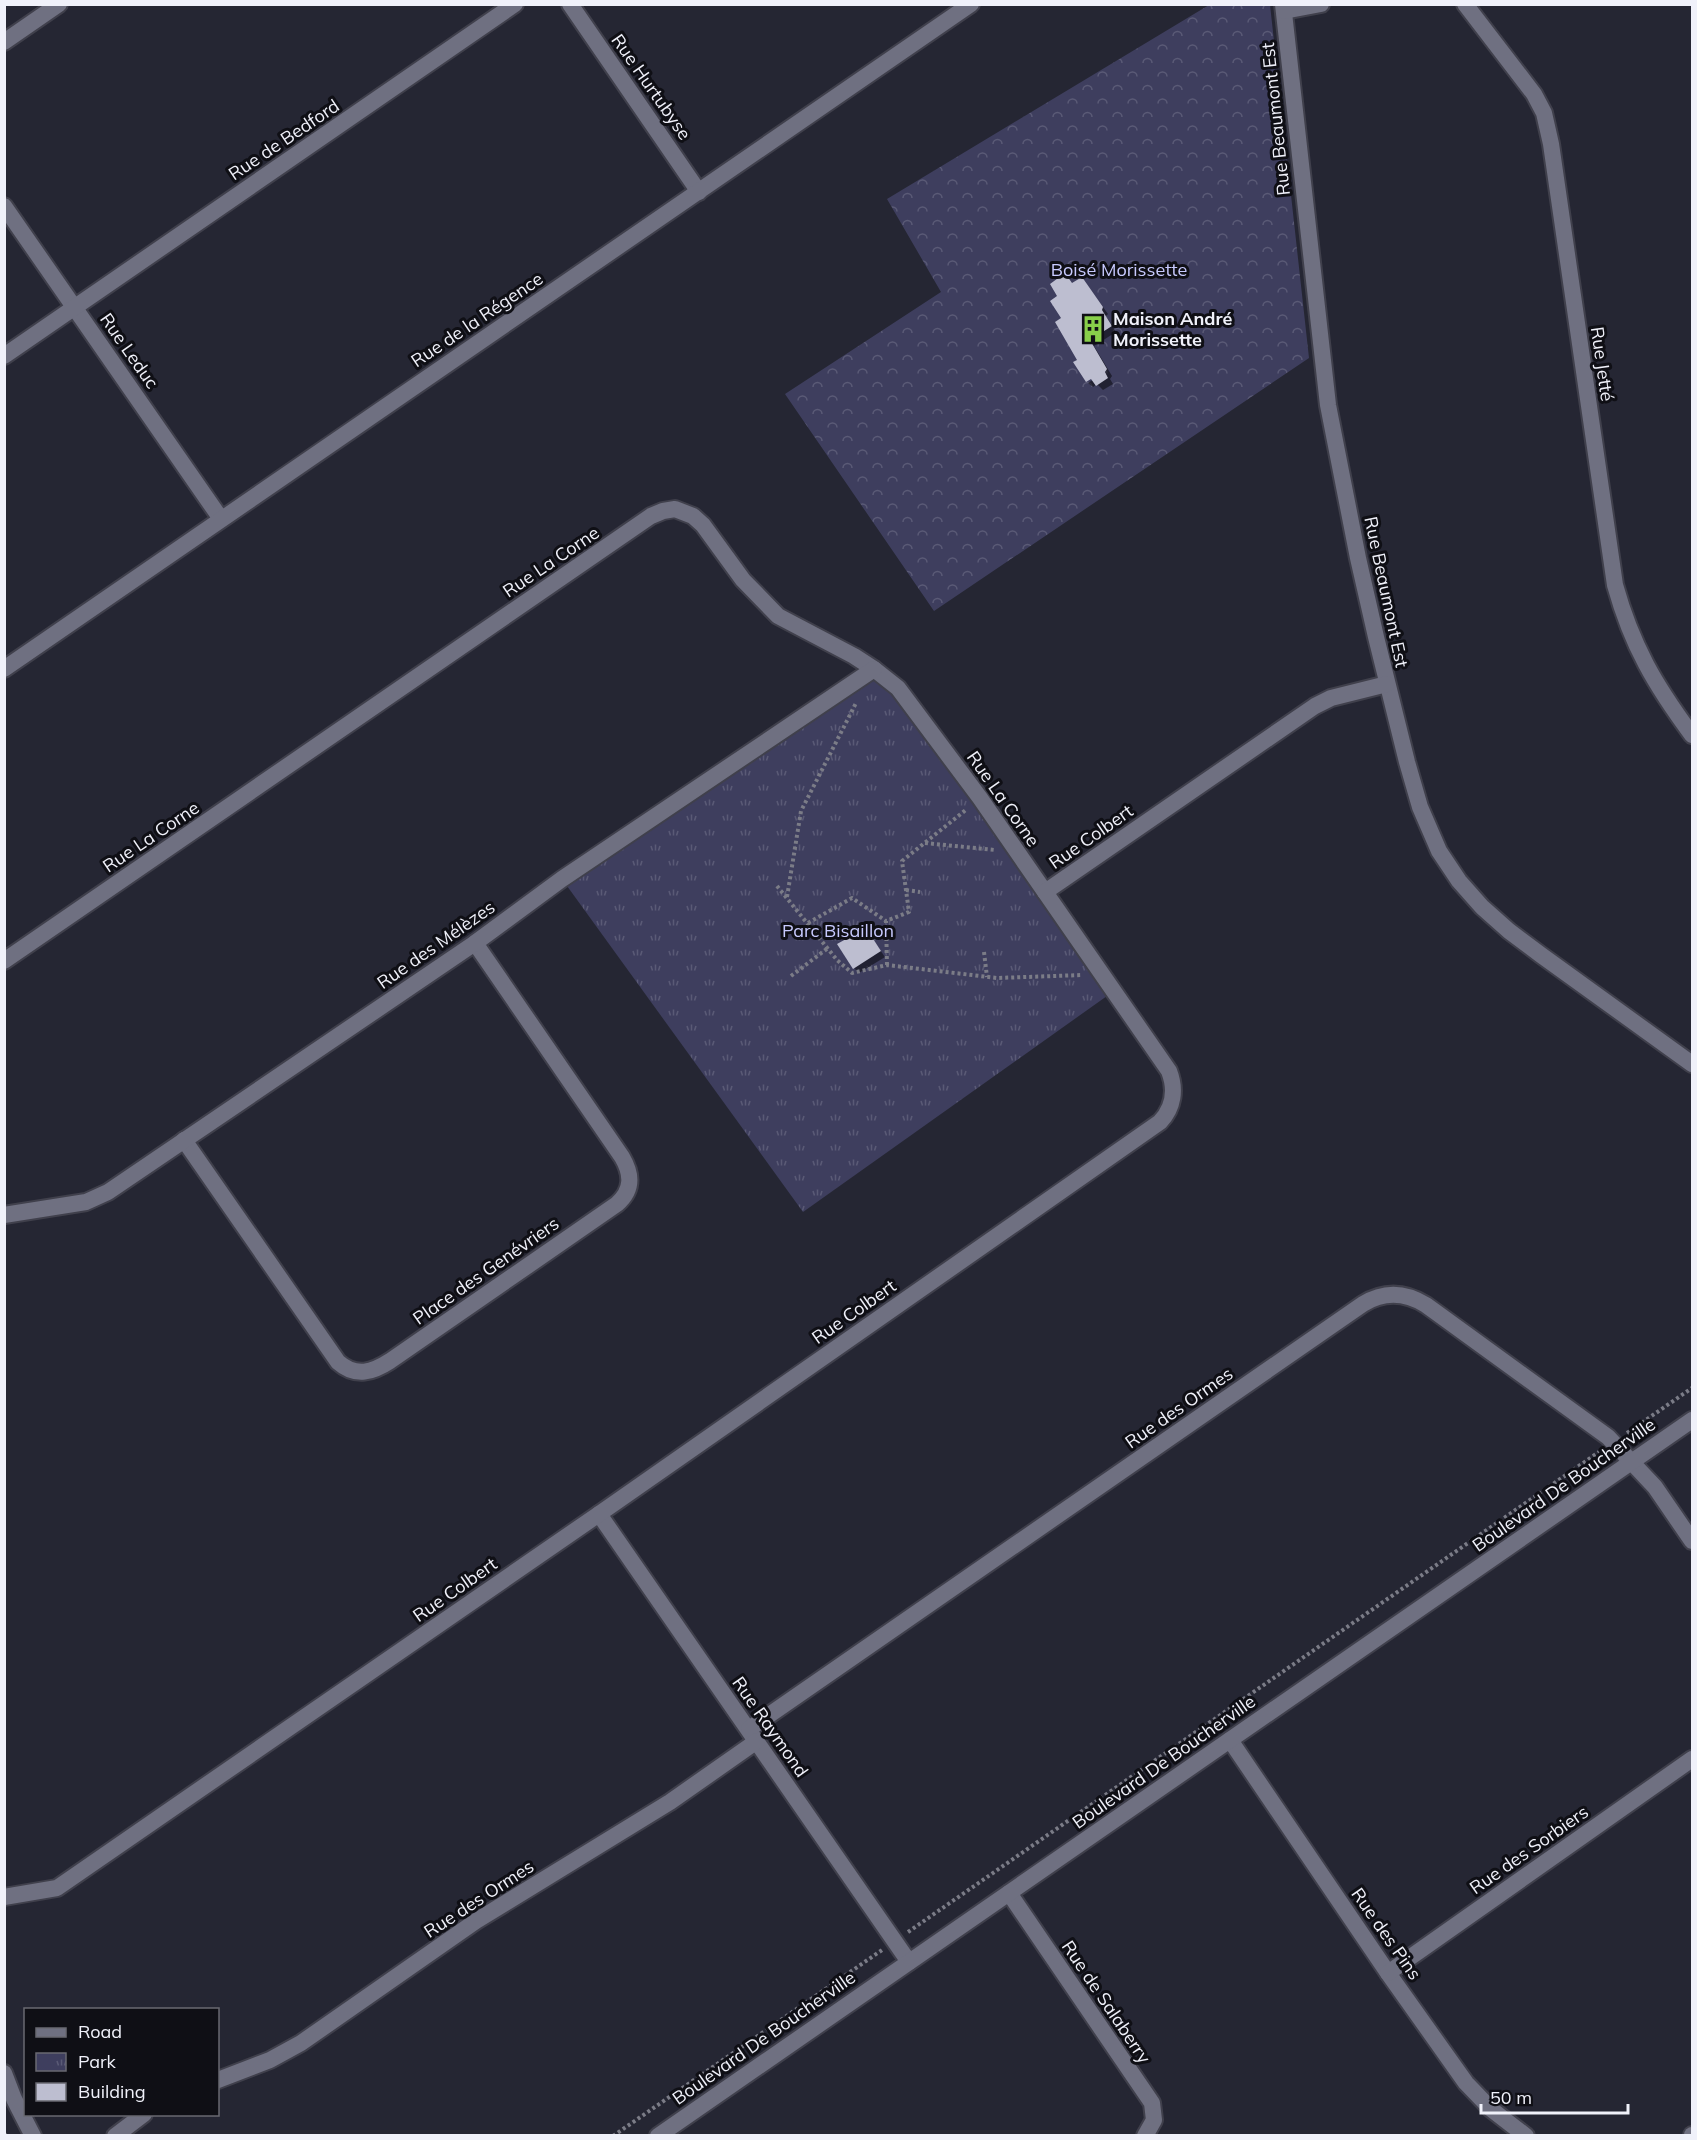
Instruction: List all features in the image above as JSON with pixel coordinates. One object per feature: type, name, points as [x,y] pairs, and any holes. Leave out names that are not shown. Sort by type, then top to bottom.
[{"type":"street","points":[[4,42],[59,4]]},
{"type":"street","name":"Rue de Bedford","points":[[4,356],[515,4]]},
{"type":"street","name":"Rue Hurtubyse","points":[[570,4],[699,192]]},
{"type":"street","name":"Rue de la Régence","points":[[4,669],[971,4]]},
{"type":"street","points":[[1283,8],[1321,4]]},
{"type":"street","name":"Rue Jetté","points":[[1466,4],[1528,85],[1544,113],[1551,144],[1615,585],[1629,630],[1649,672],[1692,735]]},
{"type":"street","name":"Rue Beaumont Est","points":[[1283,8],[1328,405],[1358,558],[1387,684],[1420,807],[1439,851],[1459,881],[1482,907],[1509,931],[1692,1064]]},
{"type":"street","name":"Rue Leduc","points":[[4,206],[221,519]]},
{"type":"street","name":"Rue La Corne","points":[[4,961],[651,516],[663,511],[682,510],[698,520],[743,580],[778,616],[874,669],[898,688],[980,798],[1045,892]]},
{"type":"street","name":"Rue des Mélèzes","points":[[4,1215],[94,1200],[475,943],[581,866],[874,669]]},
{"type":"street","name":"Rue Colbert","points":[[4,1898],[57,1888],[599,1514],[1165,1117],[1173,1098],[1173,1084],[1169,1071],[1045,892],[1316,706],[1331,698],[1387,684]]},
{"type":"street","name":"Place des Genévriers","points":[[184,1140],[339,1362],[348,1369],[366,1372],[377,1370],[617,1204],[625,1195],[630,1184],[630,1172],[622,1157],[475,943]]},
{"type":"street","name":"Rue des Ormes","points":[[219,2080],[270,2060],[301,2043],[476,1921],[670,1802],[753,1735],[1376,1297],[1398,1295],[1413,1298],[1426,1305],[1608,1437],[1655,1487],[1692,1541]]},
{"type":"street","name":"Boulevard De Boucherville","points":[[658,2136],[1692,1420]]},
{"type":"street","name":"Rue Raymond","points":[[599,1514],[909,1962]]},
{"type":"street","name":"Rue des Pins","points":[[1230,1740],[1388,1973],[1474,2092],[1491,2109],[1526,2136]]},
{"type":"street","name":"Rue des Sorbiers","points":[[1388,1973],[1692,1759]]},
{"type":"street","name":"Rue de Salaberry","points":[[1009,1893],[1152,2103],[1154,2120],[1145,2136]]},
{"type":"street","points":[[4,2073],[33,2136]]},
{"type":"street","points":[[115,2136],[143,2116]]},
{"type":"path","points":[[787,898],[801,811],[858,698]]},
{"type":"path","points":[[886,921],[909,912],[902,861],[980,798]]},
{"type":"path","points":[[924,843],[1017,851]]},
{"type":"path","points":[[777,886],[828,948],[852,973],[888,965],[987,977],[1102,974]]},
{"type":"path","points":[[906,890],[920,892]]},
{"type":"path","points":[[808,923],[852,898],[886,921]]},
{"type":"path","points":[[886,921],[888,965]]},
{"type":"path","points":[[791,976],[828,948]]},
{"type":"path","points":[[984,952],[987,977]]},
{"type":"path","name":"Boulevard De Boucherville","points":[[1629,1431],[1692,1388]]},
{"type":"path","name":"Boulevard De Boucherville","points":[[911,1930],[1596,1454]]},
{"type":"path","name":"Boulevard De Boucherville","points":[[613,2136],[879,1952]]},
{"type":"green space","name":"Boisé Morissette","points":[[1209,5],[1270,5],[1309,358],[934,611],[785,394],[941,292],[887,199]]},
{"type":"green space","name":"Parc Bisaillon","points":[[874,669],[1114,991],[803,1212],[562,879]]},
{"type":"building","name":"Maison André Morissette","points":[[1065,273],[1072,283],[1082,277],[1103,307],[1102,310],[1112,326],[1090,340],[1107,369],[1105,372],[1108,378],[1096,386],[1091,379],[1086,382],[1073,362],[1077,360],[1055,322],[1061,318],[1050,301],[1057,296],[1050,284]]},
{"type":"building","points":[[866,928],[881,951],[853,969],[837,944]]},
{"type":"place","name":"Maison André Morissette","points":[[1093,329]]}]
